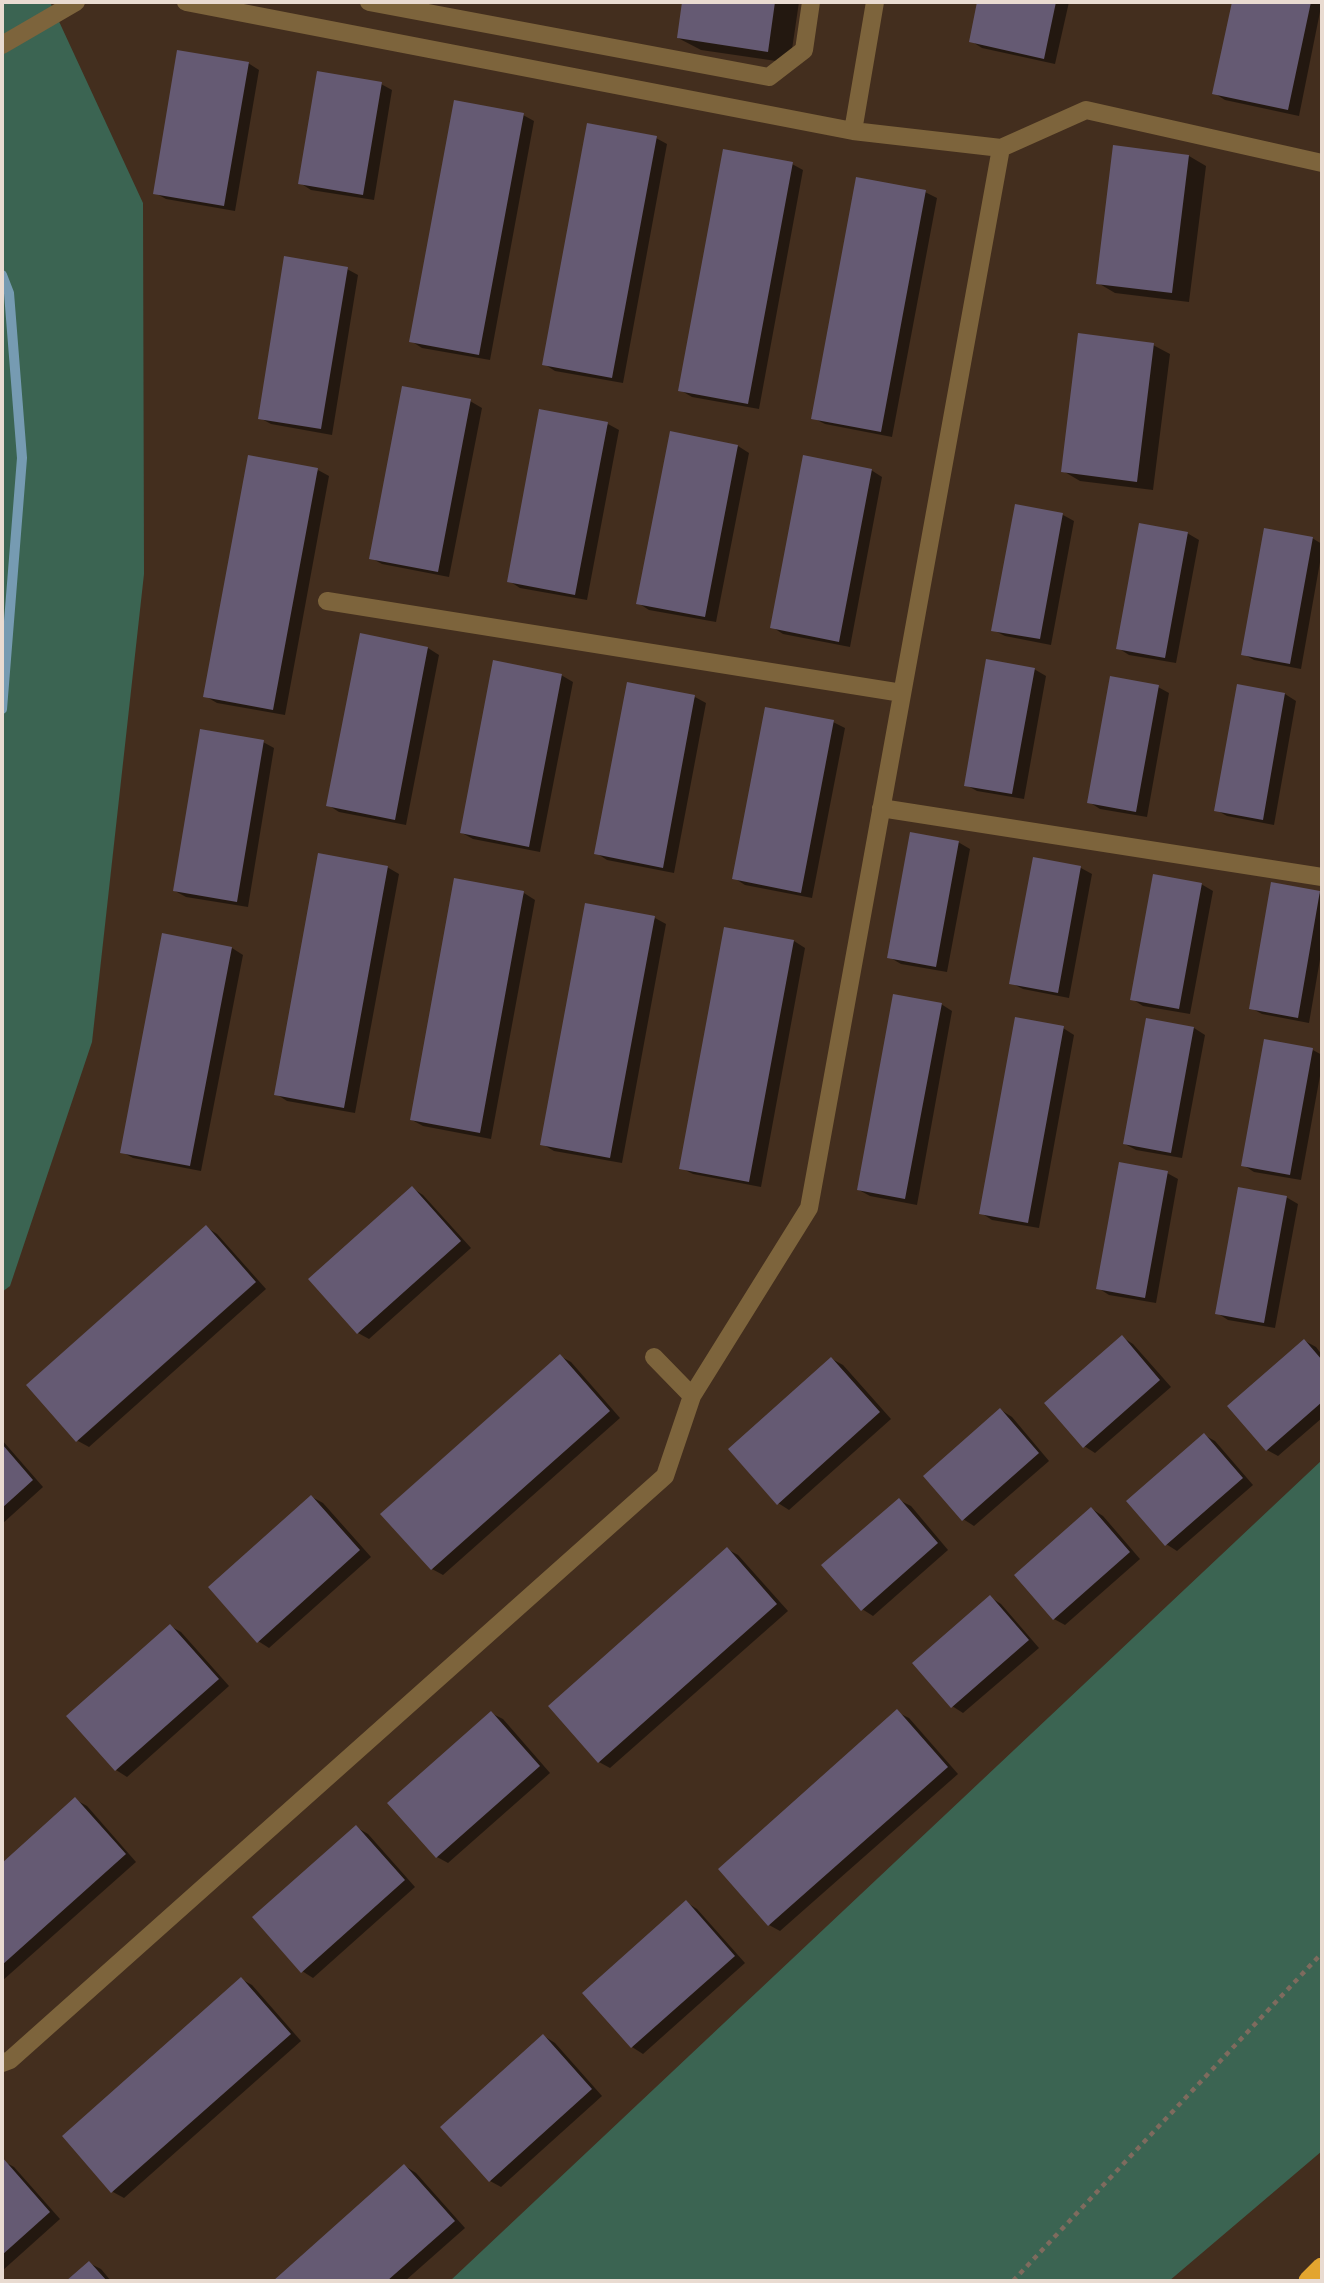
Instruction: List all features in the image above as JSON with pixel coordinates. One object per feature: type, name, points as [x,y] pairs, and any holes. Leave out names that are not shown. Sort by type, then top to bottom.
[{"type":"highway","points":[[1309,2281],[1322,2269]]},
{"type":"lane","points":[[2,45],[76,2]]},
{"type":"lane","points":[[186,2],[853,131],[1001,148],[1086,110],[1322,163]]},
{"type":"lane","points":[[369,2],[769,77],[804,50],[811,2]]},
{"type":"lane","points":[[853,131],[875,2]]},
{"type":"lane","points":[[2,2063],[20,2051],[665,1476],[692,1396],[810,1209],[1001,148]]},
{"type":"lane","points":[[327,601],[902,693]]},
{"type":"lane","points":[[881,808],[1322,877]]},
{"type":"lane","points":[[654,1356],[692,1396]]},
{"type":"path","points":[[1013,2281],[1322,1953]]},
{"type":"green space","points":[[2,2],[50,2],[143,203],[144,574],[92,1042],[10,1286],[2,1292]]},
{"type":"green space","points":[[1322,1460],[1322,2151],[1169,2281],[450,2281]]},
{"type":"building","points":[[682,2],[775,2],[768,52],[677,38]]},
{"type":"building","points":[[977,2],[1056,2],[1044,59],[969,42]]},
{"type":"building","points":[[1232,2],[1311,2],[1288,110],[1212,94]]},
{"type":"building","points":[[177,50],[249,62],[224,206],[153,194]]},
{"type":"building","points":[[317,71],[382,82],[363,195],[298,184]]},
{"type":"building","points":[[454,100],[524,113],[479,355],[409,342]]},
{"type":"building","points":[[587,123],[657,136],[612,378],[542,365]]},
{"type":"building","points":[[1113,145],[1189,155],[1172,293],[1096,284]]},
{"type":"building","points":[[723,149],[793,162],[748,404],[678,391]]},
{"type":"building","points":[[856,177],[926,190],[881,432],[811,419]]},
{"type":"building","points":[[284,256],[348,267],[321,429],[258,419]]},
{"type":"building","points":[[1078,333],[1154,343],[1137,482],[1061,472]]},
{"type":"building","points":[[402,386],[471,399],[438,572],[369,559]]},
{"type":"building","points":[[539,409],[608,422],[575,595],[507,582]]},
{"type":"building","points":[[670,431],[738,445],[705,617],[636,604]]},
{"type":"building","points":[[248,455],[318,468],[273,710],[203,697]]},
{"type":"building","points":[[803,455],[872,469],[839,642],[770,628]]},
{"type":"building","points":[[1015,504],[1063,513],[1040,639],[991,631]]},
{"type":"building","points":[[1139,523],[1188,532],[1165,658],[1116,649]]},
{"type":"building","points":[[1264,528],[1313,537],[1290,664],[1241,655]]},
{"type":"building","points":[[360,633],[428,647],[395,820],[326,806]]},
{"type":"building","points":[[986,659],[1035,668],[1012,794],[964,786]]},
{"type":"building","points":[[493,660],[562,674],[529,847],[460,833]]},
{"type":"building","points":[[1110,676],[1159,685],[1136,812],[1087,803]]},
{"type":"building","points":[[627,682],[695,695],[663,868],[594,854]]},
{"type":"building","points":[[1237,684],[1285,693],[1263,820],[1214,811]]},
{"type":"building","points":[[765,707],[834,720],[801,893],[732,879]]},
{"type":"building","points":[[200,729],[264,740],[237,902],[173,891]]},
{"type":"building","points":[[910,832],[959,841],[936,967],[887,958]]},
{"type":"building","points":[[318,853],[388,866],[344,1108],[274,1095]]},
{"type":"building","points":[[1033,857],[1081,866],[1058,993],[1009,984]]},
{"type":"building","points":[[1153,874],[1202,883],[1179,1009],[1130,1000]]},
{"type":"building","points":[[454,878],[524,891],[480,1133],[410,1120]]},
{"type":"building","points":[[1271,882],[1320,891],[1298,1018],[1249,1009]]},
{"type":"building","points":[[585,903],[655,916],[610,1158],[540,1145]]},
{"type":"building","points":[[724,927],[794,940],[749,1182],[679,1169]]},
{"type":"building","points":[[162,933],[232,947],[190,1166],[120,1153]]},
{"type":"building","points":[[893,994],[942,1003],[905,1199],[857,1190]]},
{"type":"building","points":[[1015,1017],[1064,1026],[1028,1223],[979,1214]]},
{"type":"building","points":[[1146,1018],[1194,1027],[1171,1153],[1123,1144]]},
{"type":"building","points":[[1264,1039],[1313,1048],[1290,1175],[1241,1166]]},
{"type":"building","points":[[1119,1162],[1168,1171],[1145,1298],[1096,1289]]},
{"type":"building","points":[[412,1186],[461,1241],[357,1334],[308,1279]]},
{"type":"building","points":[[1238,1187],[1287,1196],[1264,1323],[1215,1314]]},
{"type":"building","points":[[206,1225],[256,1282],[76,1442],[26,1385]]},
{"type":"building","points":[[1122,1335],[1160,1380],[1083,1448],[1044,1403]]},
{"type":"building","points":[[1304,1339],[1322,1360],[1322,1402],[1266,1451],[1227,1406]]},
{"type":"building","points":[[560,1354],[610,1411],[431,1570],[380,1514]]},
{"type":"building","points":[[831,1357],[880,1412],[777,1505],[728,1449]]},
{"type":"building","points":[[1000,1408],[1039,1453],[962,1521],[923,1476]]},
{"type":"building","points":[[1204,1433],[1243,1478],[1165,1546],[1126,1501]]},
{"type":"building","points":[[2,1444],[33,1480],[2,1508]]},
{"type":"building","points":[[311,1495],[360,1550],[257,1643],[208,1587]]},
{"type":"building","points":[[899,1498],[938,1543],[861,1611],[821,1565]]},
{"type":"building","points":[[1091,1507],[1130,1552],[1053,1620],[1014,1575]]},
{"type":"building","points":[[727,1547],[777,1604],[598,1763],[548,1706]]},
{"type":"building","points":[[990,1595],[1029,1640],[951,1708],[912,1663]]},
{"type":"building","points":[[170,1624],[219,1679],[115,1771],[66,1716]]},
{"type":"building","points":[[897,1709],[948,1767],[768,1926],[718,1869]]},
{"type":"building","points":[[491,1711],[540,1766],[436,1858],[387,1803]]},
{"type":"building","points":[[75,1797],[126,1854],[2,1965],[2,1863]]},
{"type":"building","points":[[356,1825],[405,1880],[301,1973],[252,1917]]},
{"type":"building","points":[[686,1900],[735,1956],[631,2048],[582,1993]]},
{"type":"building","points":[[241,1977],[291,2034],[111,2193],[62,2136]]},
{"type":"building","points":[[543,2034],[592,2089],[489,2182],[440,2127]]},
{"type":"building","points":[[2,2157],[50,2212],[2,2255]]},
{"type":"building","points":[[404,2164],[455,2221],[387,2281],[273,2281]]},
{"type":"building","points":[[89,2261],[107,2281],[66,2281]]},
{"type":"waterway","points":[[2,275],[9,293],[22,458],[2,709]]}]
